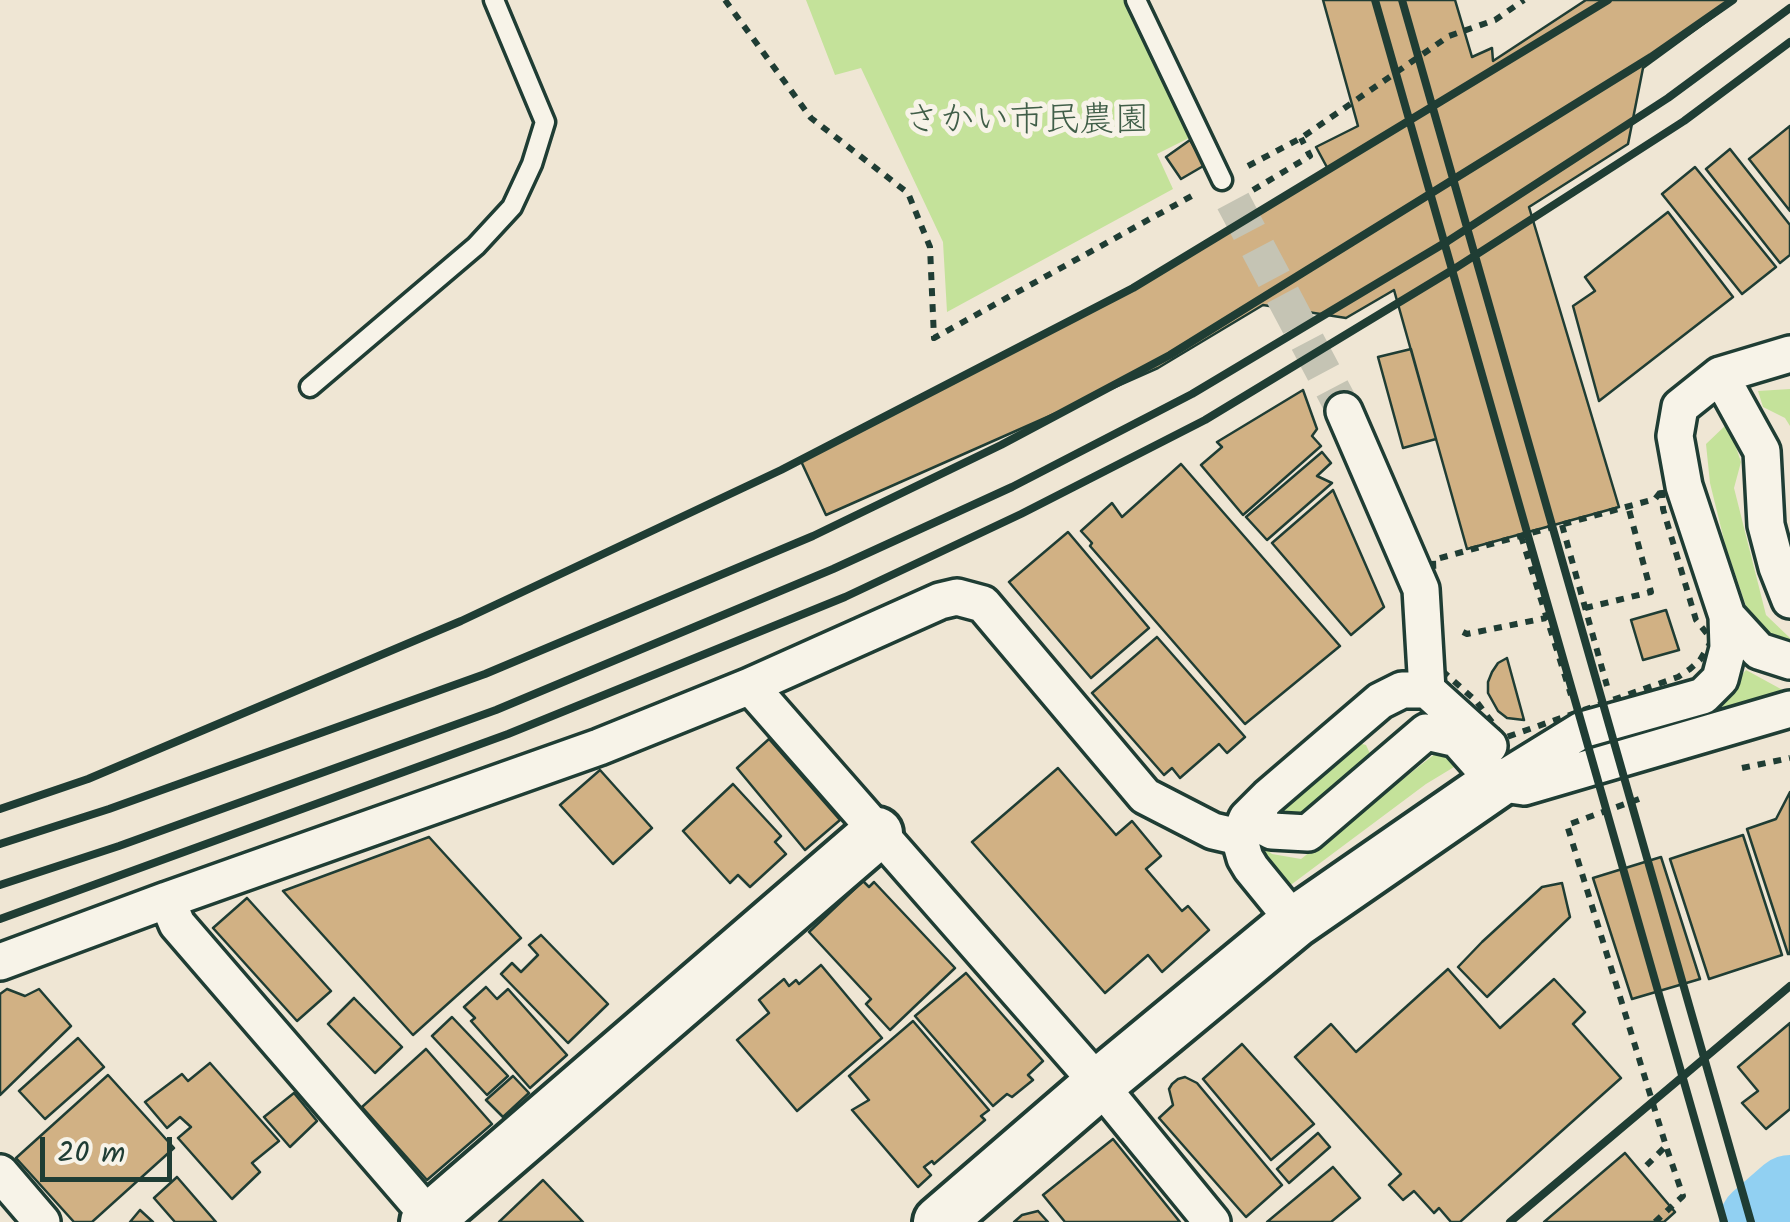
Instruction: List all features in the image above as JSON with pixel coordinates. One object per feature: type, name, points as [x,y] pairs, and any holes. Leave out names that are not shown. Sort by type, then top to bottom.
[{"type":"street","points":[[939,1222],[1098,1084],[1295,922],[1504,778],[1582,730],[1703,696],[1720,679],[1728,648],[1727,616],[1684,486],[1675,436],[1680,407],[1720,375],[1790,354]]},
{"type":"street","points":[[1720,375],[1762,451],[1778,519],[1777,566],[1790,600]]},
{"type":"street","points":[[1344,411],[1420,589],[1427,690]]},
{"type":"street","points":[[0,962],[599,747],[957,597],[983,604],[1145,796],[1213,831],[1239,838]]},
{"type":"street","points":[[1727,616],[1759,651],[1790,661]]},
{"type":"street","points":[[750,686],[1098,1084],[1212,1222]]},
{"type":"street","points":[[1295,922],[1251,868],[1239,838],[1248,818],[1260,805],[1380,701],[1402,690],[1427,690],[1457,716],[1504,778]]},
{"type":"street","points":[[1260,805],[1259,824],[1272,831],[1308,834],[1426,732],[1457,738],[1504,778],[1524,787],[1790,709]]},
{"type":"street","points":[[167,900],[177,924],[430,1221],[877,833]]},
{"type":"street","points":[[0,1173],[42,1222]]},
{"type":"lane","points":[[310,387],[476,246],[512,207],[532,164],[545,122],[494,0]]},
{"type":"lane","points":[[1136,0],[1222,180]]},
{"type":"path","points":[[725,0],[811,118],[908,193],[930,247],[934,338],[1301,138],[1449,36],[1495,20],[1524,0]]},
{"type":"path","points":[[1249,192],[1310,156],[1301,138]]},
{"type":"path","points":[[1662,490],[1663,509],[1696,620],[1712,640],[1700,660],[1678,677],[1504,738],[1476,701],[1437,666],[1433,560],[1628,506],[1655,499],[1662,490]]},
{"type":"path","points":[[1586,608],[1651,592],[1628,506]]},
{"type":"path","points":[[1561,522],[1613,706]]},
{"type":"path","points":[[1520,534],[1577,716]]},
{"type":"path","points":[[1467,634],[1546,618]]},
{"type":"path","points":[[1727,772],[1790,758]]},
{"type":"path","points":[[1644,797],[1567,825],[1683,1196],[1655,1222]]},
{"type":"path","points":[[1641,1172],[1666,1146]]},
{"type":"green space","name":"さかい市民農園","points":[[806,0],[1125,0],[1191,137],[1157,154],[1173,189],[947,312],[943,242],[861,68],[835,75]]},
{"type":"green space","points":[[1790,389],[1790,426],[1785,418],[1763,407],[1758,391]]},
{"type":"green space","points":[[1728,423],[1741,462],[1734,488],[1766,615],[1790,638],[1790,647],[1777,644],[1750,618],[1725,544],[1710,483],[1706,444]]},
{"type":"green space","points":[[1746,670],[1790,694],[1662,735],[1659,721],[1720,701]]},
{"type":"green space","points":[[1359,743],[1366,745],[1372,758],[1315,806],[1289,821],[1282,816],[1280,808]]},
{"type":"green space","points":[[1445,746],[1459,764],[1426,784],[1288,887],[1266,870],[1255,840],[1272,854],[1301,859]]},
{"type":"building","points":[[1323,0],[1455,0],[1472,57],[1492,48],[1493,61],[1586,0],[1736,0],[1643,68],[1628,144],[1529,207],[1619,507],[1467,549],[1394,290],[1346,318],[1263,305],[1158,368],[826,515],[800,459],[1116,299],[1329,171],[1316,147],[1358,126]]},
{"type":"building","points":[[1790,126],[1790,211],[1749,159]]},
{"type":"building","points":[[1190,140],[1205,165],[1181,179],[1166,157]]},
{"type":"building","points":[[1730,149],[1790,225],[1790,255],[1780,263],[1706,169]]},
{"type":"building","points":[[1695,167],[1776,267],[1742,294],[1662,194]]},
{"type":"building","points":[[1668,212],[1733,297],[1599,401],[1573,306],[1595,291],[1585,277]]},
{"type":"building","points":[[1411,349],[1436,439],[1403,448],[1378,357]]},
{"type":"building","points":[[1303,390],[1317,429],[1312,436],[1321,446],[1243,515],[1201,465],[1222,447],[1217,442]]},
{"type":"building","points":[[1322,452],[1331,463],[1317,476],[1332,483],[1267,540],[1246,517]]},
{"type":"building","points":[[1181,464],[1340,646],[1245,724],[1081,531],[1112,503],[1122,517]]},
{"type":"building","points":[[1333,490],[1384,607],[1351,635],[1272,543]]},
{"type":"building","points":[[1068,532],[1149,628],[1091,678],[1009,582]]},
{"type":"building","points":[[1666,610],[1679,650],[1643,660],[1631,620]]},
{"type":"building","points":[[1157,637],[1245,737],[1227,753],[1219,744],[1180,778],[1172,768],[1164,775],[1092,693]]},
{"type":"building","points":[[1507,658],[1524,720],[1507,718],[1488,693],[1492,672]]},
{"type":"building","points":[[769,739],[840,820],[805,850],[737,768]]},
{"type":"building","points":[[1058,768],[1116,835],[1132,821],[1161,856],[1146,869],[1182,911],[1188,906],[1209,930],[1162,972],[1148,955],[1105,993],[972,842]]},
{"type":"building","points":[[600,770],[652,828],[613,864],[560,805]]},
{"type":"building","points":[[733,784],[781,836],[775,842],[786,854],[750,887],[738,875],[730,883],[683,831]]},
{"type":"building","points":[[1790,792],[1788,954],[1747,829],[1776,819]]},
{"type":"building","points":[[1743,835],[1782,955],[1709,979],[1670,859]]},
{"type":"building","points":[[429,837],[521,938],[413,1035],[283,891]]},
{"type":"building","points":[[1661,857],[1700,979],[1632,999],[1593,878]]},
{"type":"building","points":[[863,881],[869,887],[874,882],[955,968],[890,1030],[866,1004],[871,999],[809,932]]},
{"type":"building","points":[[1562,883],[1570,917],[1487,997],[1458,967],[1542,887]]},
{"type":"building","points":[[247,898],[331,991],[297,1021],[213,928]]},
{"type":"building","points":[[541,935],[608,1004],[568,1043],[501,974],[512,963],[521,972],[538,955],[529,945]]},
{"type":"building","points":[[821,965],[882,1038],[797,1111],[737,1040],[769,1013],[759,1000],[784,979],[789,986],[796,980],[799,984]]},
{"type":"building","points":[[1448,969],[1500,1028],[1554,979],[1585,1012],[1573,1024],[1621,1078],[1460,1222],[1451,1222],[1439,1208],[1434,1213],[1414,1191],[1403,1200],[1389,1185],[1401,1174],[1295,1057],[1331,1024],[1356,1052]]},
{"type":"building","points":[[966,973],[1043,1061],[1028,1075],[1033,1080],[993,1106],[915,1016]]},
{"type":"building","points":[[486,987],[497,999],[508,989],[567,1055],[530,1088],[471,1021],[475,1018],[464,1007]]},
{"type":"building","points":[[7,989],[25,996],[39,989],[71,1026],[0,1095],[0,994]]},
{"type":"building","points":[[354,998],[402,1047],[375,1073],[328,1024]]},
{"type":"building","points":[[452,1017],[508,1076],[487,1095],[432,1036]]},
{"type":"building","points":[[913,1021],[989,1110],[981,1116],[985,1120],[934,1164],[932,1161],[924,1167],[931,1175],[918,1187],[852,1110],[869,1100],[849,1076]]},
{"type":"building","points":[[1790,1023],[1790,1109],[1766,1129],[1742,1103],[1758,1091],[1738,1067]]},
{"type":"building","points":[[78,1038],[104,1067],[45,1119],[19,1091]]},
{"type":"building","points":[[1242,1044],[1314,1124],[1271,1160],[1203,1079]]},
{"type":"building","points":[[426,1049],[492,1124],[427,1180],[362,1107]]},
{"type":"building","points":[[210,1063],[279,1141],[252,1163],[260,1172],[232,1199],[178,1138],[191,1127],[180,1117],[167,1128],[145,1102],[182,1074],[188,1081]]},
{"type":"building","points":[[108,1075],[174,1148],[92,1222],[74,1222],[16,1158]]},
{"type":"building","points":[[513,1076],[529,1093],[503,1117],[486,1100]]},
{"type":"building","points":[[1185,1077],[1197,1083],[1282,1185],[1246,1217],[1159,1118],[1173,1105],[1169,1089],[1172,1084]]},
{"type":"building","points":[[294,1093],[317,1121],[290,1147],[264,1117]]},
{"type":"building","points":[[1318,1133],[1330,1147],[1289,1183],[1277,1169]]},
{"type":"building","points":[[1113,1139],[1180,1222],[1065,1222],[1043,1195]]},
{"type":"building","points":[[1625,1153],[1675,1212],[1664,1222],[1544,1222]]},
{"type":"building","points":[[1333,1167],[1360,1198],[1331,1222],[1267,1222]]},
{"type":"building","points":[[177,1177],[216,1222],[175,1222],[154,1198]]},
{"type":"building","points":[[543,1180],[583,1222],[499,1222]]},
{"type":"building","points":[[140,1210],[153,1222],[130,1222]]},
{"type":"building","points":[[1038,1211],[1048,1222],[1014,1222],[1022,1215]]},
{"type":"waterway","points":[[1759,1222],[1790,1195]]},
{"type":"tunnel","points":[[1233,201],[1344,411]]},
{"type":"railway","points":[[1375,0],[1724,1222]]},
{"type":"railway","points":[[1402,0],[1751,1222]]},
{"type":"railway","points":[[0,809],[88,779],[461,621],[781,470],[1133,288],[1608,0]]},
{"type":"railway","points":[[0,844],[109,809],[485,674],[813,536],[1001,445],[1170,355],[1651,57],[1733,0]]},
{"type":"railway","points":[[0,885],[496,710],[833,569],[1012,487],[1192,394],[1448,241],[1668,98],[1790,8]]},
{"type":"railway","points":[[0,919],[508,734],[845,597],[1021,514],[1205,420],[1454,269],[1684,121],[1790,42]]},
{"type":"railway","points":[[1510,1222],[1790,986]]}]
